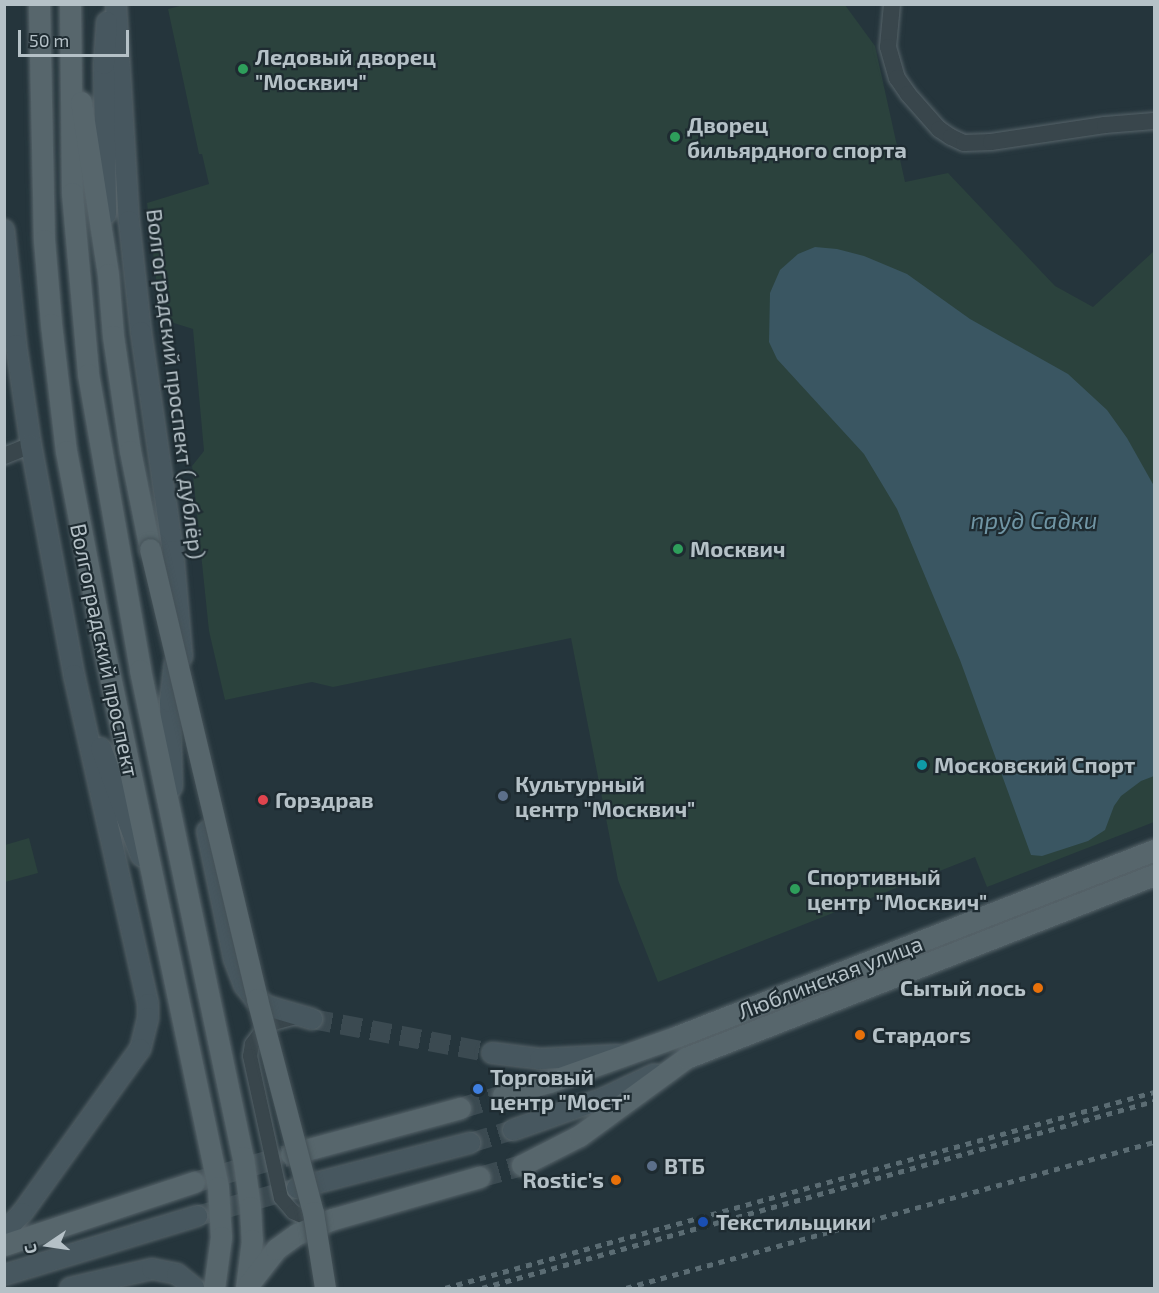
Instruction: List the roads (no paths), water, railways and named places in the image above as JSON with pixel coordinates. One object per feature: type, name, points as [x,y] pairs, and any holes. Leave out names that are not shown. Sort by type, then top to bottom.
[{"type":"main road","name":"Волгоградский проспект","points":[[39,4],[44,240],[57,386],[81,539],[218,1187],[221,1237],[214,1288]]},
{"type":"main road","name":"Волгоградский проспект","points":[[69,4],[72,193],[88,374],[118,556],[176,849],[244,1167],[252,1240],[246,1288]]},
{"type":"main road","points":[[108,4],[104,64],[108,274],[113,336],[128,441],[150,549],[254,987],[313,1212],[325,1288]]},
{"type":"main road","name":"Волгоградский проспект (дублёр)","points":[[116,4],[134,265],[141,332],[173,551],[180,627],[184,720],[234,959],[244,985],[255,999],[305,1018]]},
{"type":"main road","points":[[70,29],[108,274]]},
{"type":"main road","points":[[4,230],[10,347],[31,445],[74,675],[148,1004],[148,1029],[140,1049],[22,1213],[4,1232]]},
{"type":"main road","name":"Волгоградский проспект (дублёр)","points":[[176,849],[169,753],[170,702],[180,627]]},
{"type":"main road","points":[[74,675],[155,894]]},
{"type":"main road","name":"Люблинская улица","points":[[503,1095],[549,1082],[629,1054],[1155,850]]},
{"type":"main road","name":"Люблинская улица","points":[[513,1130],[604,1098],[743,1035],[1155,875]]},
{"type":"main road","points":[[492,1053],[540,1059],[629,1054]]},
{"type":"main road","points":[[522,1165],[579,1136],[674,1065]]},
{"type":"main road","points":[[291,1154],[460,1108]]},
{"type":"main road","points":[[297,1188],[470,1143]]},
{"type":"main road","points":[[246,1288],[276,1248],[297,1234],[333,1219],[479,1177]]},
{"type":"main road","points":[[4,1245],[194,1182]]},
{"type":"main road","points":[[4,1275],[197,1216]]},
{"type":"main road","points":[[70,1288],[152,1269],[177,1274],[194,1288]]},
{"type":"street","points":[[892,4],[888,47],[897,78],[939,129],[951,137],[964,142],[991,142],[1106,125],[1155,121]]},
{"type":"street","points":[[4,456],[31,445]]},
{"type":"street","points":[[305,1018],[278,1020],[266,1025],[257,1033],[252,1044],[252,1069],[281,1198],[293,1212],[304,1217],[333,1219]]},
{"type":"water","name":"пруд Садки","points":[[815,247],[837,249],[864,256],[907,274],[970,319],[1068,374],[1107,410],[1127,438],[1154,486],[1154,776],[1141,781],[1121,796],[1114,806],[1105,830],[1088,841],[1042,856],[1031,855],[960,660],[897,509],[864,454],[777,359],[769,342],[770,293],[780,270],[798,254]]},
{"type":"tunnel","points":[[312,1019],[492,1053]]},
{"type":"tunnel","points":[[460,1108],[503,1095]]},
{"type":"tunnel","points":[[470,1143],[513,1130]]},
{"type":"tunnel","points":[[194,1182],[291,1154]]},
{"type":"tunnel","points":[[479,1177],[522,1165]]},
{"type":"tunnel","points":[[197,1216],[297,1188]]},
{"type":"railway","points":[[445,1288],[1154,1092]]},
{"type":"railway","points":[[482,1288],[1154,1101]]},
{"type":"railway","points":[[626,1288],[1154,1142]]},
{"type":"place","name":"Ледовый дворец \"Москвич\"","points":[[243,69]]},
{"type":"place","name":"Дворец бильярдного спорта","points":[[675,137]]},
{"type":"place","name":"Москвич","points":[[678,549]]},
{"type":"place","name":"Московский Спорт","points":[[922,765]]},
{"type":"place","name":"Культурный центр \"Москвич\"","points":[[503,796]]},
{"type":"place","name":"Горздрав","points":[[263,800]]},
{"type":"place","name":"Спортивный центр \"Москвич\"","points":[[795,889]]},
{"type":"place","name":"Сытый лось","points":[[1038,988]]},
{"type":"place","name":"Стардогs","points":[[860,1035]]},
{"type":"place","name":"Торговый центр \"Мост\"","points":[[478,1089]]},
{"type":"place","name":"ВТБ","points":[[652,1166]]},
{"type":"place","name":"Rostic's","points":[[616,1180]]},
{"type":"place","name":"Текстильщики","points":[[703,1222]]}]
